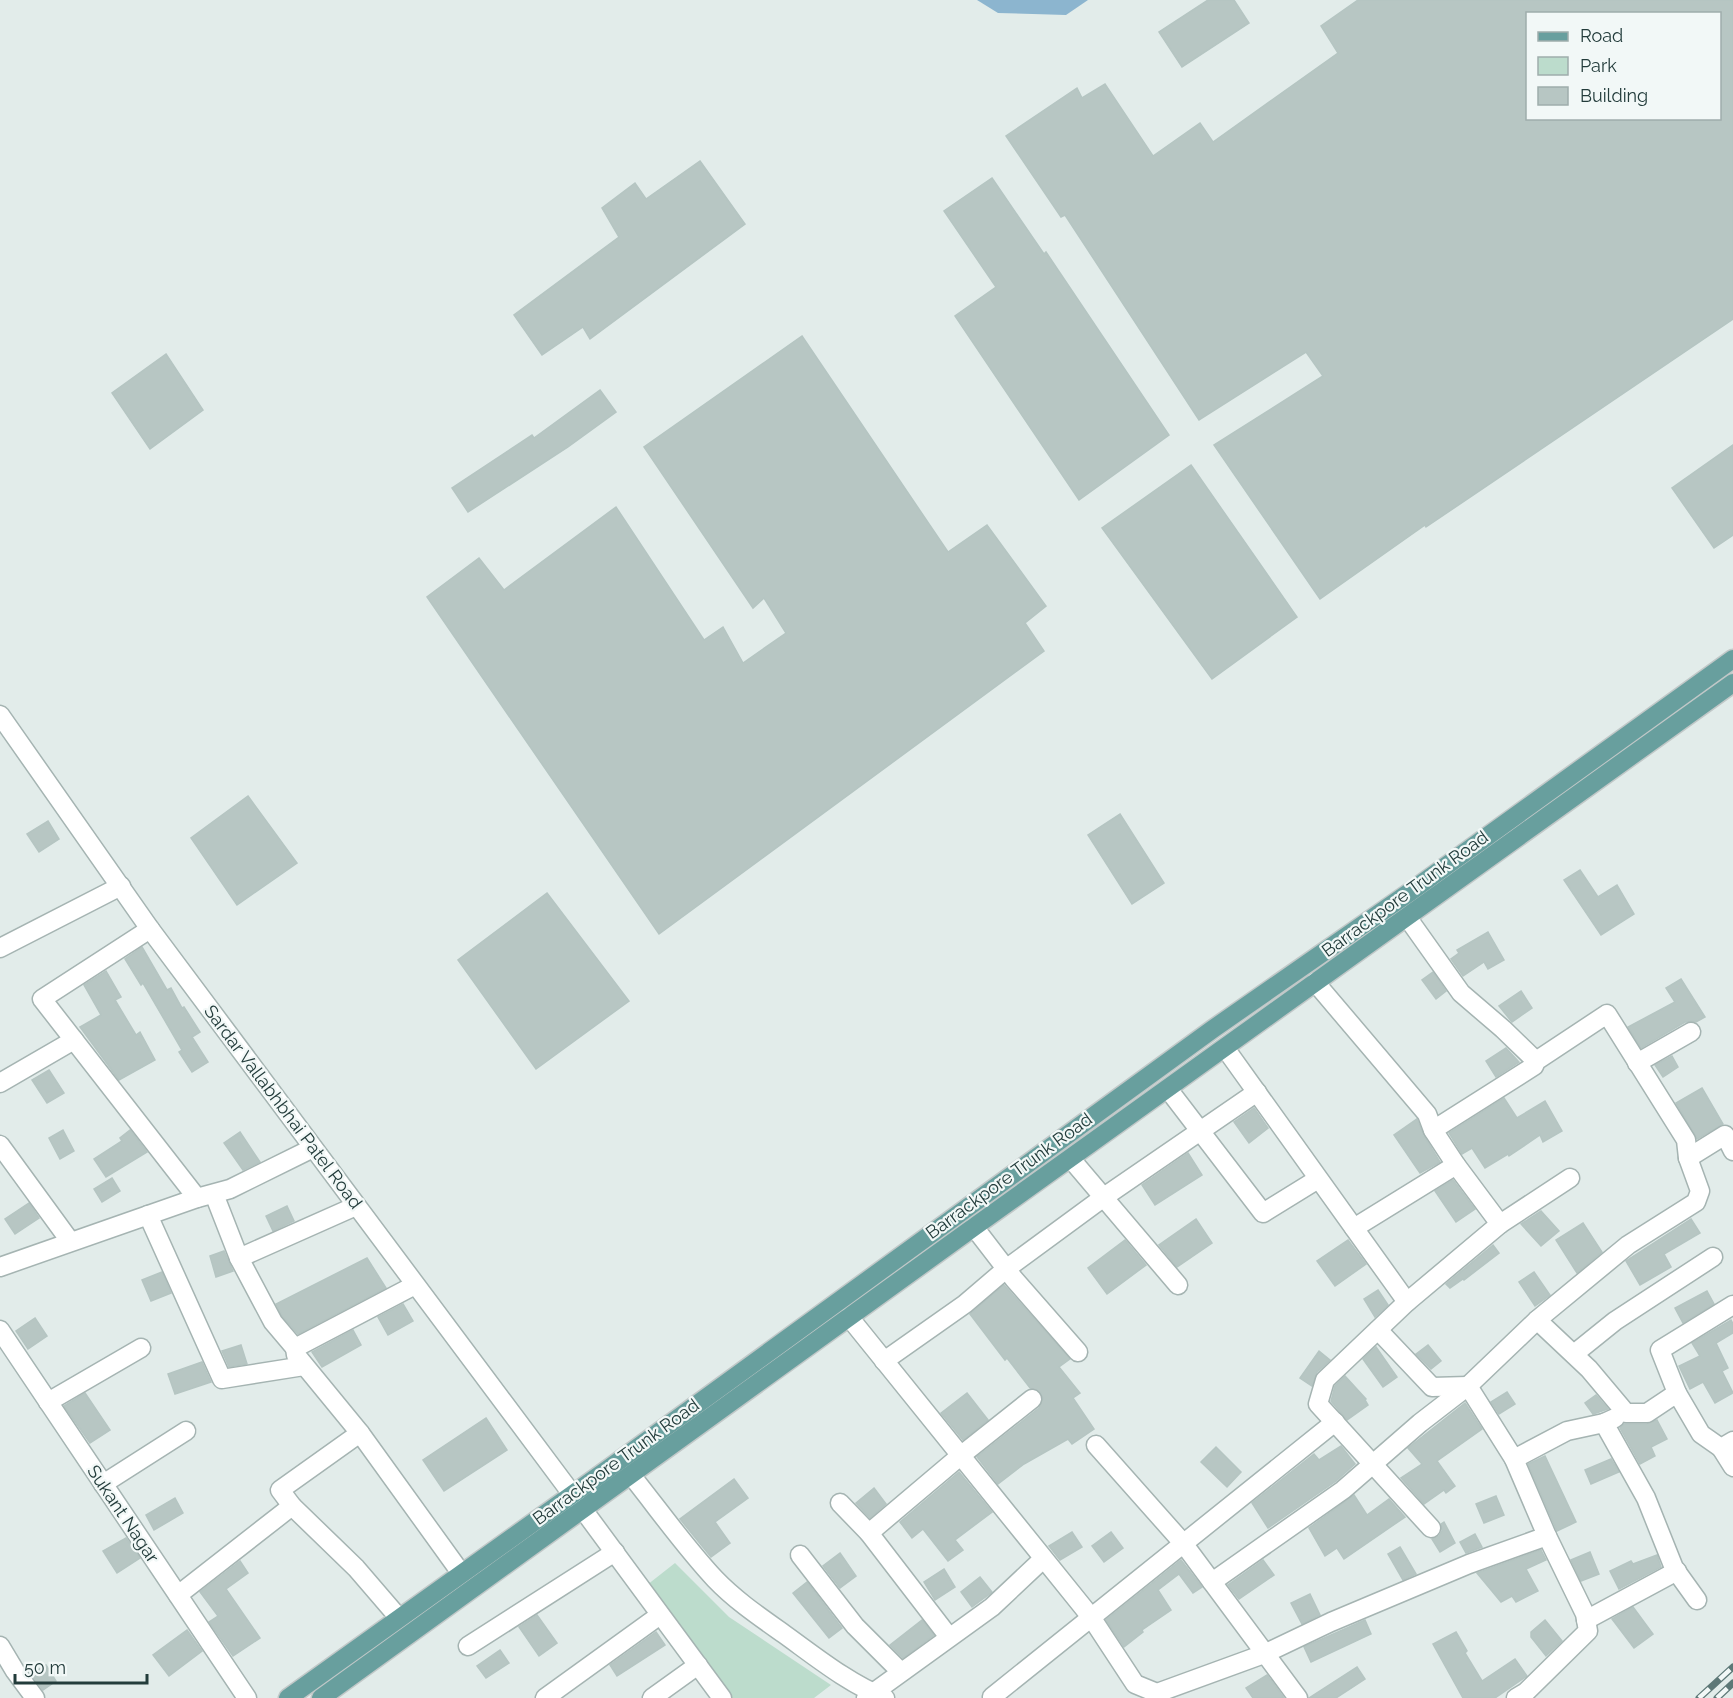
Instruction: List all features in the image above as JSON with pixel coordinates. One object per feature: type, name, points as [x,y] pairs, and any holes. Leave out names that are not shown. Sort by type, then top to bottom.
[{"type":"main road","name":"Barrackpore Trunk Road","points":[[321,1698],[961,1211],[1733,659]]},
{"type":"main road","name":"Barrackpore Trunk Road","points":[[293,1697],[461,1573],[578,1502],[632,1475],[1733,683]]},
{"type":"street","name":"Sardar Vallabhbhai Patel Road","points":[[0,715],[150,929],[722,1698]]},
{"type":"street","points":[[1,945],[121,886]]},
{"type":"street","points":[[1407,917],[1461,993],[1536,1061]]},
{"type":"street","points":[[150,929],[42,999],[205,1196],[273,1322],[295,1348],[296,1355],[304,1366],[360,1433],[461,1573]]},
{"type":"street","points":[[1315,982],[1427,1114],[1433,1130],[1456,1165],[1500,1224]]},
{"type":"street","points":[[1212,1582],[1343,1490],[1420,1423],[1468,1386],[1537,1320],[1628,1245],[1696,1202],[1700,1191],[1688,1158],[1686,1140],[1606,1014],[1536,1061],[1534,1066],[1433,1130]]},
{"type":"street","points":[[1637,1063],[1691,1032]]},
{"type":"street","points":[[0,1083],[74,1040]]},
{"type":"street","points":[[1225,1048],[1407,1302]]},
{"type":"street","points":[[1168,1089],[1263,1213],[1318,1179]]},
{"type":"street","points":[[884,1361],[965,1304],[1006,1269],[1104,1197],[1257,1092]]},
{"type":"street","points":[[1688,1158],[1725,1135],[1733,1151]]},
{"type":"street","points":[[0,1145],[70,1241]]},
{"type":"street","points":[[0,1267],[70,1241],[230,1189],[313,1148]]},
{"type":"street","points":[[1071,1159],[1178,1285]]},
{"type":"street","points":[[1353,1228],[1456,1165]]},
{"type":"street","points":[[1431,1528],[1318,1404],[1325,1380],[1407,1302],[1500,1224],[1570,1178]]},
{"type":"street","points":[[239,1258],[356,1206]]},
{"type":"street","points":[[148,1215],[222,1379],[304,1366]]},
{"type":"street","points":[[974,1227],[1006,1269],[1078,1352]]},
{"type":"street","points":[[1574,1354],[1615,1321],[1713,1257]]},
{"type":"street","points":[[295,1348],[415,1285]]},
{"type":"street","points":[[1733,1305],[1660,1350],[1677,1393],[1701,1434],[1727,1445],[1733,1467]]},
{"type":"street","points":[[849,1317],[959,1457],[1090,1617],[1135,1684],[1155,1696],[1264,1654],[1331,1622],[1458,1569],[1547,1536]]},
{"type":"street","points":[[1537,1320],[1589,1369],[1626,1413]]},
{"type":"street","name":"Sukant Nagar","points":[[0,1330],[247,1698]]},
{"type":"street","points":[[1378,1330],[1432,1387],[1468,1386]]},
{"type":"street","points":[[48,1402],[141,1348]]},
{"type":"street","points":[[1468,1386],[1515,1459],[1586,1620],[1588,1631],[1526,1692],[1516,1698]]},
{"type":"street","points":[[1515,1459],[1566,1431],[1604,1423],[1626,1413],[1647,1413],[1677,1393]]},
{"type":"street","points":[[869,1533],[1032,1399]]},
{"type":"street","points":[[992,1697],[1335,1422]]},
{"type":"street","points":[[1604,1423],[1646,1498],[1677,1571],[1697,1600]]},
{"type":"street","points":[[103,1484],[186,1431]]},
{"type":"street","points":[[360,1433],[280,1490],[292,1506],[357,1568],[399,1618]]},
{"type":"street","points":[[1096,1445],[1183,1544],[1298,1698]]},
{"type":"street","points":[[632,1475],[698,1561],[718,1582],[752,1611],[821,1662],[874,1696],[901,1672],[992,1607],[1043,1559]]},
{"type":"street","points":[[840,1503],[869,1533],[949,1637]]},
{"type":"street","points":[[178,1595],[292,1506]]},
{"type":"street","points":[[468,1646],[615,1552]]},
{"type":"street","points":[[800,1555],[855,1626],[901,1672]]},
{"type":"street","points":[[1586,1620],[1677,1571]]},
{"type":"street","points":[[545,1698],[660,1615]]},
{"type":"street","points":[[0,1646],[35,1698]]},
{"type":"street","points":[[652,1698],[698,1665]]},
{"type":"green space","points":[[675,1563],[729,1617],[831,1685],[814,1698],[731,1698],[647,1585]]},
{"type":"water","points":[[977,0],[1088,0],[1066,15],[998,13]]},
{"type":"building","points":[[1208,0],[1234,0],[1249,23],[1182,67],[1159,32]]},
{"type":"building","points":[[1358,0],[1733,0],[1733,319],[1426,527],[1425,525],[1320,599],[1214,445],[1323,376],[1306,352],[1199,420],[1065,215],[1061,217],[1006,136],[1077,88],[1082,98],[1105,84],[1153,156],[1200,123],[1213,142],[1338,53],[1321,26]]},
{"type":"building","points":[[700,161],[745,224],[590,339],[583,327],[542,355],[514,315],[619,237],[602,208],[635,183],[646,199]]},
{"type":"building","points":[[992,178],[1044,254],[1046,252],[1169,435],[1079,500],[955,316],[996,287],[944,211]]},
{"type":"building","points":[[802,336],[948,552],[987,525],[1046,606],[1025,623],[1044,651],[659,934],[427,597],[479,558],[504,590],[616,507],[704,640],[723,627],[743,663],[786,633],[764,598],[753,608],[644,447]]},
{"type":"building","points":[[166,354],[203,410],[150,449],[112,393]]},
{"type":"building","points":[[600,390],[616,412],[568,447],[468,512],[452,488],[532,435],[534,438]]},
{"type":"building","points":[[1733,445],[1733,535],[1714,548],[1672,488]]},
{"type":"building","points":[[1191,465],[1297,617],[1212,679],[1102,528]]},
{"type":"building","points":[[248,796],[297,863],[237,905],[191,838]]},
{"type":"building","points":[[1120,814],[1164,883],[1132,904],[1088,835]]},
{"type":"building","points":[[48,821],[59,839],[39,852],[27,834]]},
{"type":"building","points":[[1580,870],[1598,897],[1617,885],[1634,914],[1601,935],[1564,880]]},
{"type":"building","points":[[547,893],[629,1001],[536,1069],[458,960]]},
{"type":"building","points":[[1488,932],[1504,960],[1488,969],[1484,962],[1463,976],[1451,959],[1459,953],[1457,950]]},
{"type":"building","points":[[142,947],[167,990],[171,988],[182,1008],[184,1007],[200,1032],[192,1037],[208,1062],[192,1072],[179,1052],[182,1050],[143,983],[141,985],[125,959]]},
{"type":"building","points":[[106,971],[121,997],[115,1000],[136,1035],[140,1032],[155,1060],[119,1080],[80,1027],[101,1015],[84,985]]},
{"type":"building","points":[[1433,972],[1446,991],[1436,999],[1422,980]]},
{"type":"building","points":[[1681,979],[1705,1017],[1696,1022],[1685,1022],[1641,1048],[1628,1027],[1675,1002],[1666,988]]},
{"type":"building","points":[[1521,991],[1532,1008],[1512,1022],[1499,1006]]},
{"type":"building","points":[[1506,1048],[1519,1062],[1496,1077],[1486,1061]]},
{"type":"building","points":[[1672,1056],[1678,1067],[1663,1077],[1655,1065]]},
{"type":"building","points":[[49,1070],[64,1093],[47,1103],[32,1080]]},
{"type":"building","points":[[1702,1088],[1723,1124],[1697,1139],[1676,1103]]},
{"type":"building","points":[[1504,1098],[1517,1118],[1545,1101],[1562,1131],[1543,1142],[1540,1135],[1509,1156],[1508,1154],[1485,1168],[1472,1148],[1462,1154],[1449,1133]]},
{"type":"building","points":[[1254,1108],[1268,1128],[1249,1143],[1234,1122]]},
{"type":"building","points":[[1417,1119],[1424,1136],[1440,1162],[1420,1173],[1394,1135]]},
{"type":"building","points":[[63,1130],[74,1151],[60,1159],[49,1138]]},
{"type":"building","points":[[130,1130],[147,1152],[106,1177],[94,1159],[122,1141],[120,1138]]},
{"type":"building","points":[[240,1132],[260,1162],[243,1170],[224,1143]]},
{"type":"building","points":[[1188,1153],[1202,1175],[1155,1205],[1142,1185]]},
{"type":"building","points":[[112,1178],[120,1191],[102,1202],[94,1189]]},
{"type":"building","points":[[1453,1180],[1475,1209],[1456,1222],[1435,1191]]},
{"type":"building","points":[[29,1203],[39,1218],[15,1234],[5,1219]]},
{"type":"building","points":[[287,1206],[294,1221],[273,1231],[266,1216]]},
{"type":"building","points":[[1541,1211],[1559,1231],[1541,1246],[1521,1224]]},
{"type":"building","points":[[1196,1219],[1212,1243],[1177,1267],[1159,1245]]},
{"type":"building","points":[[1691,1219],[1700,1233],[1664,1254],[1671,1267],[1640,1285],[1626,1261]]},
{"type":"building","points":[[1583,1223],[1602,1252],[1577,1273],[1556,1240]]},
{"type":"building","points":[[1125,1240],[1146,1265],[1107,1294],[1088,1268]]},
{"type":"building","points":[[1348,1240],[1366,1264],[1335,1286],[1317,1261]]},
{"type":"building","points":[[1493,1245],[1499,1253],[1464,1280],[1450,1288],[1446,1284]]},
{"type":"building","points":[[224,1251],[233,1271],[216,1277],[210,1256]]},
{"type":"building","points":[[367,1258],[386,1288],[298,1334],[282,1316],[276,1304]]},
{"type":"building","points":[[162,1272],[171,1293],[151,1301],[142,1280]]},
{"type":"building","points":[[1534,1272],[1550,1295],[1535,1306],[1519,1282]]},
{"type":"building","points":[[1004,1285],[1070,1359],[1059,1367],[1080,1393],[1073,1398],[1094,1429],[1072,1444],[1068,1439],[1024,1464],[998,1484],[977,1457],[1039,1408],[1043,1398],[1040,1392],[1030,1388],[1007,1358],[1005,1360],[970,1314]]},
{"type":"building","points":[[1378,1290],[1388,1305],[1375,1317],[1364,1299]]},
{"type":"building","points":[[1707,1291],[1714,1304],[1683,1323],[1675,1308]]},
{"type":"building","points":[[403,1304],[413,1321],[388,1335],[378,1317]]},
{"type":"building","points":[[35,1318],[47,1336],[28,1349],[16,1331]]},
{"type":"building","points":[[1731,1320],[1733,1333],[1716,1343],[1728,1368],[1722,1371],[1733,1393],[1715,1403],[1703,1382],[1690,1389],[1679,1366],[1700,1356],[1692,1343]]},
{"type":"building","points":[[353,1330],[361,1345],[322,1367],[312,1352]]},
{"type":"building","points":[[241,1345],[247,1364],[229,1367],[222,1351]]},
{"type":"building","points":[[1428,1345],[1441,1361],[1431,1369],[1416,1354]]},
{"type":"building","points":[[1376,1347],[1397,1377],[1383,1387],[1363,1359]]},
{"type":"building","points":[[1319,1351],[1330,1360],[1317,1372],[1312,1386],[1300,1378]]},
{"type":"building","points":[[202,1362],[211,1382],[175,1394],[168,1374]]},
{"type":"building","points":[[1345,1376],[1366,1399],[1368,1405],[1347,1420],[1331,1401],[1335,1386]]},
{"type":"building","points":[[1507,1392],[1515,1404],[1499,1414],[1491,1402]]},
{"type":"building","points":[[85,1393],[110,1430],[90,1443],[64,1406]]},
{"type":"building","points":[[967,1393],[988,1420],[963,1440],[941,1413]]},
{"type":"building","points":[[1596,1395],[1608,1409],[1593,1414],[1585,1403]]},
{"type":"building","points":[[1465,1403],[1482,1429],[1437,1461],[1455,1486],[1446,1493],[1444,1490],[1424,1504],[1401,1478],[1422,1464],[1408,1448]]},
{"type":"building","points":[[486,1418],[507,1450],[444,1491],[423,1460]]},
{"type":"building","points":[[1657,1420],[1667,1439],[1651,1447],[1655,1456],[1640,1464],[1620,1428],[1624,1424],[1647,1424]]},
{"type":"building","points":[[1341,1446],[1355,1464],[1336,1481],[1268,1528],[1252,1503],[1314,1454],[1319,1460]]},
{"type":"building","points":[[1216,1447],[1241,1472],[1227,1487],[1201,1462]]},
{"type":"building","points":[[1545,1456],[1576,1522],[1557,1531],[1528,1464]]},
{"type":"building","points":[[1611,1459],[1619,1472],[1591,1484],[1585,1470]]},
{"type":"building","points":[[959,1472],[992,1512],[955,1540],[963,1550],[948,1561],[923,1529],[912,1538],[900,1522]]},
{"type":"building","points":[[734,1479],[748,1498],[715,1522],[730,1543],[711,1557],[680,1519]]},
{"type":"building","points":[[874,1488],[886,1504],[870,1518],[856,1503]]},
{"type":"building","points":[[1354,1495],[1367,1515],[1389,1499],[1405,1517],[1344,1559],[1337,1548],[1325,1556],[1309,1528]]},
{"type":"building","points":[[1496,1496],[1504,1515],[1484,1523],[1476,1504]]},
{"type":"building","points":[[175,1498],[183,1513],[154,1530],[146,1515]]},
{"type":"building","points":[[1444,1522],[1455,1543],[1440,1552],[1432,1539],[1439,1536],[1442,1531],[1441,1524]]},
{"type":"building","points":[[1072,1532],[1082,1547],[1060,1560],[1049,1546]]},
{"type":"building","points":[[1111,1532],[1123,1548],[1104,1562],[1092,1546]]},
{"type":"building","points":[[1475,1534],[1482,1547],[1466,1553],[1460,1542]]},
{"type":"building","points":[[126,1538],[140,1558],[117,1573],[103,1551]]},
{"type":"building","points":[[1400,1547],[1416,1574],[1403,1580],[1388,1554]]},
{"type":"building","points":[[1541,1550],[1546,1560],[1526,1569],[1538,1591],[1516,1602],[1512,1596],[1501,1602],[1477,1573]]},
{"type":"building","points":[[1590,1552],[1599,1574],[1581,1581],[1571,1560]]},
{"type":"building","points":[[840,1553],[856,1576],[840,1588],[823,1566]]},
{"type":"building","points":[[1657,1555],[1661,1567],[1619,1589],[1610,1571],[1631,1561],[1633,1564]]},
{"type":"building","points":[[1181,1560],[1202,1587],[1193,1593],[1179,1574],[1158,1590],[1171,1610],[1142,1630],[1143,1632],[1124,1647],[1106,1620]]},
{"type":"building","points":[[1263,1560],[1274,1575],[1239,1599],[1228,1585]]},
{"type":"building","points":[[240,1561],[248,1573],[226,1589],[260,1638],[233,1656],[209,1622],[218,1616],[200,1592]]},
{"type":"building","points":[[944,1569],[955,1587],[935,1600],[924,1582]]},
{"type":"building","points":[[980,1577],[992,1592],[972,1607],[961,1592]]},
{"type":"building","points":[[807,1582],[842,1628],[829,1638],[793,1593]]},
{"type":"building","points":[[1310,1594],[1320,1615],[1302,1624],[1291,1603]]},
{"type":"building","points":[[1633,1607],[1653,1634],[1634,1648],[1612,1619]]},
{"type":"building","points":[[537,1615],[557,1643],[539,1656],[519,1627]]},
{"type":"building","points":[[922,1620],[934,1635],[903,1658],[890,1645]]},
{"type":"building","points":[[1365,1620],[1371,1634],[1311,1662],[1304,1647]]},
{"type":"building","points":[[1545,1620],[1562,1641],[1546,1656],[1531,1637],[1531,1632]]},
{"type":"building","points":[[187,1630],[202,1651],[169,1676],[153,1655]]},
{"type":"building","points":[[656,1632],[665,1645],[617,1676],[610,1665]]},
{"type":"building","points":[[1456,1632],[1467,1651],[1465,1653],[1482,1681],[1515,1659],[1527,1676],[1495,1698],[1463,1698],[1433,1644]]},
{"type":"building","points":[[500,1650],[509,1663],[486,1678],[477,1666]]},
{"type":"building","points":[[46,1665],[56,1681],[43,1690],[31,1674]]},
{"type":"building","points":[[1357,1667],[1365,1679],[1336,1698],[1309,1698]]},
{"type":"building","points":[[1267,1675],[1284,1698],[1253,1698],[1246,1688]]},
{"type":"railway","points":[[1699,1698],[1733,1667]]},
{"type":"railway","points":[[1717,1698],[1733,1683]]}]
